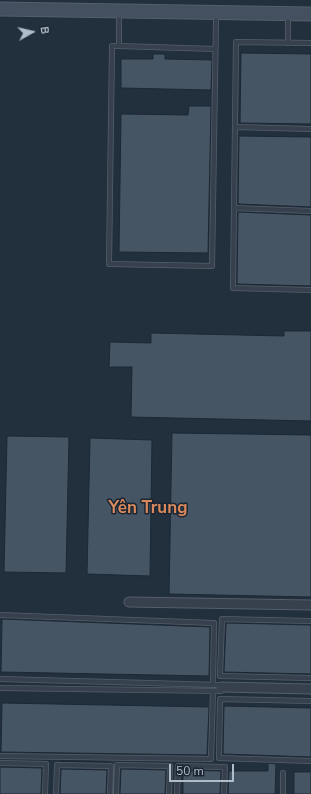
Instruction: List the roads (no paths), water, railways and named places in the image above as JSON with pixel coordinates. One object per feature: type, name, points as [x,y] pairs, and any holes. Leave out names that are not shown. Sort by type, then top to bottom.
[{"type":"street","points":[[0,9],[311,14]]},
{"type":"street","points":[[0,17],[311,22]]},
{"type":"street","points":[[129,602],[311,605]]},
{"type":"street","points":[[216,688],[311,689]]},
{"type":"lane","points":[[119,19],[119,46]]},
{"type":"lane","points":[[215,49],[112,46],[109,264],[212,266],[216,20]]},
{"type":"lane","points":[[288,21],[288,44]]},
{"type":"lane","points":[[311,43],[288,44],[236,42],[233,288],[311,290]]},
{"type":"lane","points":[[235,127],[311,129]]},
{"type":"lane","points":[[234,208],[311,211]]},
{"type":"lane","points":[[0,615],[214,623],[216,688],[210,759],[0,756]]},
{"type":"lane","points":[[311,621],[222,619],[220,676],[311,678]]},
{"type":"lane","points":[[0,679],[216,688]]},
{"type":"lane","points":[[0,688],[216,688]]},
{"type":"lane","points":[[311,702],[220,699],[219,758],[311,761]]},
{"type":"lane","points":[[0,763],[46,764],[45,794]]},
{"type":"lane","points":[[56,794],[57,765],[111,766],[110,794]]},
{"type":"lane","points":[[116,794],[118,765],[170,766],[170,794]]},
{"type":"lane","points":[[177,794],[178,766],[225,767],[224,794]]},
{"type":"lane","points":[[283,773],[283,794]]},
{"type":"district","name":"Yên Trung","points":[[148,509]]}]
